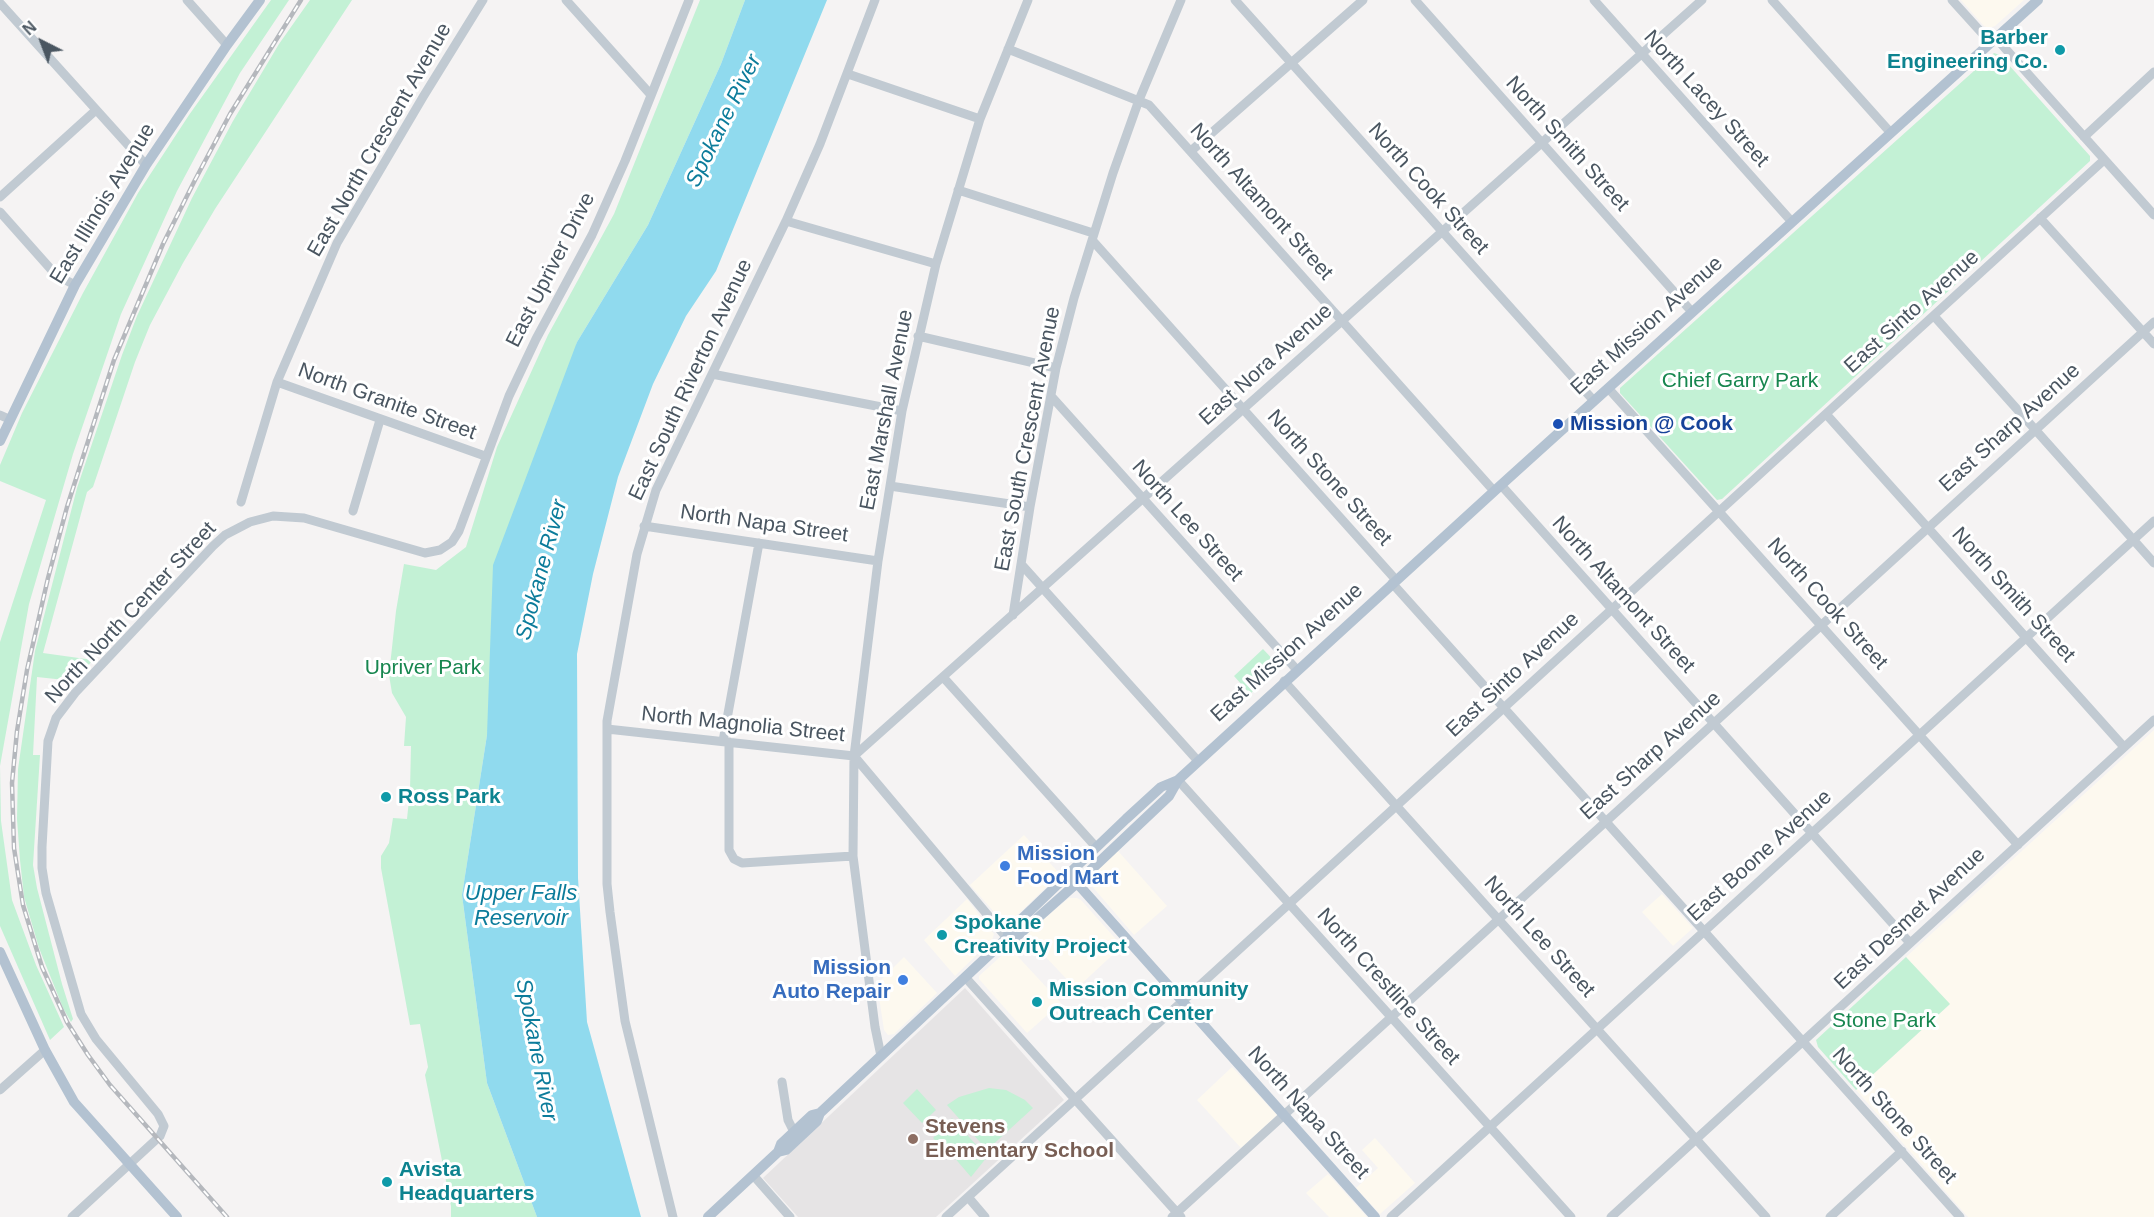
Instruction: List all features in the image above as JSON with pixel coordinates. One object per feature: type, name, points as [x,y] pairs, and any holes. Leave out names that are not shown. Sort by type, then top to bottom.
[{"type":"main road","name":"East Illinois Avenue","points":[[0,441],[5,417],[75,285],[146,165],[260,0]]},
{"type":"main road","name":"East Mission Avenue","points":[[1007,938],[1015,938],[1077,883],[1169,796],[1178,780],[1284,681],[2038,0]]},
{"type":"main road","name":"East Mission Avenue","points":[[778,1152],[786,1150],[817,1121],[820,1113],[1007,938],[1009,931],[1068,873],[1161,788],[1178,780]]},
{"type":"main road","name":"North Napa Street","points":[[1068,873],[1375,1217]]},
{"type":"main road","points":[[0,941],[2,955],[45,1050],[74,1102],[177,1217]]},
{"type":"main road","name":"East Mission Avenue","points":[[708,1217],[778,1152],[781,1144],[812,1115],[820,1113]]},
{"type":"street","points":[[187,0],[227,45]]},
{"type":"street","name":"East North Crescent Avenue","points":[[241,502],[278,382],[346,226],[483,0]]},
{"type":"street","points":[[566,0],[651,95]]},
{"type":"street","name":"East Upriver Drive","points":[[440,550],[452,542],[459,531],[485,456],[522,367],[592,235],[625,161],[689,0]]},
{"type":"street","name":"East South Riverton Avenue","points":[[673,1217],[625,1021],[611,923],[607,884],[607,729],[637,554],[644,526],[663,474],[786,221],[820,144],[875,0]]},
{"type":"street","name":"East Marshall Avenue","points":[[881,1056],[875,1027],[854,856],[854,756],[878,561],[902,411],[936,264],[980,119],[1028,0]]},
{"type":"street","name":"East South Crescent Avenue","points":[[1013,615],[1056,368],[1113,173],[1139,100],[1181,0]]},
{"type":"street","name":"North Cook Street","points":[[1235,0],[1593,401]]},
{"type":"street","points":[[1191,151],[1363,0]]},
{"type":"street","name":"North Smith Street","points":[[1415,0],[1692,312]]},
{"type":"street","name":"North Lacey Street","points":[[1594,0],[1792,222]]},
{"type":"street","name":"East Nora Avenue","points":[[854,756],[1702,0]]},
{"type":"street","points":[[1772,0],[1890,132]]},
{"type":"street","points":[[1952,0],[2084,137],[2154,216]]},
{"type":"street","points":[[0,3],[146,165]]},
{"type":"street","name":"North Altamont Street","points":[[1008,49],[1139,100],[1156,112],[1342,321],[1612,609],[1910,944]]},
{"type":"street","points":[[2084,137],[2154,72]]},
{"type":"street","points":[[848,74],[980,119]]},
{"type":"street","points":[[0,197],[96,110]]},
{"type":"street","name":"East Sinto Avenue","points":[[946,1217],[2104,160]]},
{"type":"street","points":[[958,190],[1093,236]]},
{"type":"street","points":[[0,212],[56,275],[75,285]]},
{"type":"street","points":[[2040,218],[2154,344]]},
{"type":"street","points":[[786,221],[936,264]]},
{"type":"street","name":"North Stone Street","points":[[1093,236],[1505,708],[1960,1217]]},
{"type":"street","points":[[1934,316],[2154,563]]},
{"type":"street","name":"East Sharp Avenue","points":[[1177,1216],[1713,723],[2154,322]]},
{"type":"street","points":[[918,336],[1056,368]]},
{"type":"street","points":[[712,374],[902,411]]},
{"type":"street","name":"North Granite Street","points":[[278,382],[485,456]]},
{"type":"street","name":"North Cook Street","points":[[1608,388],[2018,845]]},
{"type":"street","name":"North Lee Street","points":[[1051,396],[1297,670]]},
{"type":"street","name":"North Smith Street","points":[[1826,414],[2124,747]]},
{"type":"street","points":[[353,511],[380,420]]},
{"type":"street","points":[[890,486],[1030,507]]},
{"type":"street","name":"North North Center Street","points":[[130,1165],[161,1134],[164,1126],[96,1040],[81,1014],[46,893],[42,858],[48,741],[56,718],[68,700],[213,546],[225,535],[250,522],[273,516],[304,518],[425,553],[440,550]]},
{"type":"street","name":"East Boone Avenue","points":[[1391,1217],[2154,521]]},
{"type":"street","name":"North Napa Street","points":[[644,526],[878,561]]},
{"type":"street","points":[[759,543],[726,742],[729,850],[734,859],[742,863],[854,856]]},
{"type":"street","points":[[1021,564],[1198,761]]},
{"type":"street","points":[[943,677],[1096,847]]},
{"type":"street","name":"North Lee Street","points":[[1284,681],[1766,1217]]},
{"type":"street","name":"East Desmet Avenue","points":[[1611,1217],[2154,720]]},
{"type":"street","name":"North Magnolia Street","points":[[607,729],[854,756],[1007,938]]},
{"type":"street","name":"North Crestline Street","points":[[1178,780],[1571,1217]]},
{"type":"street","points":[[965,977],[1177,1216]]},
{"type":"street","points":[[0,1090],[45,1050]]},
{"type":"street","points":[[782,1082],[788,1120],[794,1132]]},
{"type":"street","points":[[1830,1217],[1902,1151]]},
{"type":"street","points":[[72,1217],[130,1165]]},
{"type":"street","points":[[753,1175],[790,1217]]},
{"type":"street","points":[[968,1197],[985,1217]]},
{"type":"shaded area","points":[[1961,0],[2024,0],[1995,26],[1989,28],[1984,26]]},
{"type":"shaded area","points":[[2154,730],[2154,1217],[1968,1217],[1856,1090],[1949,1005],[1906,957]]},
{"type":"shaded area","points":[[1024,835],[1060,874],[1012,920],[1004,923],[970,885]]},
{"type":"shaded area","points":[[1118,851],[1167,906],[1134,935],[1091,885],[1092,876]]},
{"type":"shaded area","points":[[1662,894],[1693,928],[1673,946],[1642,912]]},
{"type":"shaded area","points":[[1069,898],[1081,900],[1122,946],[1076,989],[1025,935]]},
{"type":"shaded area","points":[[967,899],[994,934],[992,940],[955,976],[924,940]]},
{"type":"shaded area","points":[[1010,948],[1061,1003],[1027,1033],[979,979],[979,976]]},
{"type":"shaded area","points":[[904,957],[937,993],[894,1034],[888,1035],[884,1030],[877,984]]},
{"type":"shaded area","name":"Stevens Elementary School","points":[[965,988],[1064,1100],[936,1217],[798,1217],[763,1178]]},
{"type":"shaded area","points":[[1232,1067],[1277,1115],[1241,1148],[1197,1100]]},
{"type":"shaded area","points":[[1375,1138],[1415,1183],[1380,1214],[1356,1188],[1378,1168],[1362,1150]]},
{"type":"shaded area","points":[[1328,1174],[1367,1217],[1329,1217],[1306,1193]]},
{"type":"green space","points":[[271,0],[289,0],[240,73],[177,191],[121,314],[73,454],[29,604],[0,766],[0,642],[46,500],[0,481],[0,465],[22,413],[83,293],[138,193],[189,115]]},
{"type":"green space","points":[[310,0],[352,0],[215,209],[183,263],[150,325],[135,362],[93,487],[87,492],[43,653],[93,660],[74,681],[37,677],[33,755],[40,755],[33,865],[37,888],[73,1019],[71,1022],[39,948],[24,897],[20,860],[17,819],[18,769],[35,651],[77,488],[137,316],[192,198],[233,121],[279,44]]},
{"type":"green space","name":"Upriver Park","points":[[700,0],[745,0],[721,64],[648,225],[577,342],[487,735],[462,895],[487,1083],[537,1217],[451,1217],[451,1206],[425,1075],[428,1067],[420,1024],[410,1025],[381,868],[381,856],[389,843],[393,818],[407,819],[410,790],[411,746],[404,746],[406,717],[392,693],[389,675],[404,564],[436,570],[466,547],[497,447],[548,335],[614,214]]},
{"type":"green space","name":"Chief Garry Park","points":[[1994,53],[2000,55],[2090,156],[2090,161],[1722,499],[1717,500],[1620,393],[1620,388]]},
{"type":"green space","points":[[1263,649],[1280,667],[1250,694],[1234,676]]},
{"type":"green space","points":[[0,766],[1,821],[12,900],[36,965],[64,1027],[50,1040],[0,926]]},
{"type":"green space","name":"Stone Park","points":[[1906,957],[1950,1004],[1856,1090],[1818,1047],[1816,1040]]},
{"type":"green space","points":[[989,1088],[1006,1090],[1025,1100],[1033,1108],[987,1150],[947,1105],[959,1097]]},
{"type":"green space","points":[[917,1089],[936,1110],[922,1123],[903,1103]]},
{"type":"green space","points":[[952,1118],[987,1157],[971,1177],[941,1142],[939,1144],[933,1138]]},
{"type":"water","name":"Upper Falls Reservoir","points":[[745,0],[827,0],[716,271],[686,316],[653,384],[618,477],[593,574],[577,654],[578,878],[587,1022],[641,1217],[537,1217],[487,1083],[462,895],[487,735],[493,565],[577,342],[648,225],[721,64]]},
{"type":"railway","points":[[227,1217],[110,1085],[67,1022],[42,967],[23,905],[14,848],[12,783],[17,731],[27,670],[48,578],[67,507],[114,360],[163,244],[195,180],[230,114],[301,0]]},
{"type":"place","name":"Barber Engineering Co.","points":[[2060,50]]},
{"type":"place","name":"Mission @ Cook","points":[[1558,424]]},
{"type":"place","name":"Ross Park","points":[[386,797]]},
{"type":"place","name":"Mission Food Mart","points":[[1005,866]]},
{"type":"place","name":"Spokane Creativity Project","points":[[942,935]]},
{"type":"place","name":"Mission Auto Repair","points":[[903,980]]},
{"type":"place","name":"Mission Community Outreach Center","points":[[1037,1002]]},
{"type":"place","name":"Stevens Elementary School","points":[[913,1139]]},
{"type":"place","name":"Avista Headquarters","points":[[387,1182]]},
{"type":"water label","name":"Spokane River","points":[[724,121]]},
{"type":"water label","name":"Spokane River","points":[[542,570]]},
{"type":"water label","name":"Spokane River","points":[[536,1050]]}]
